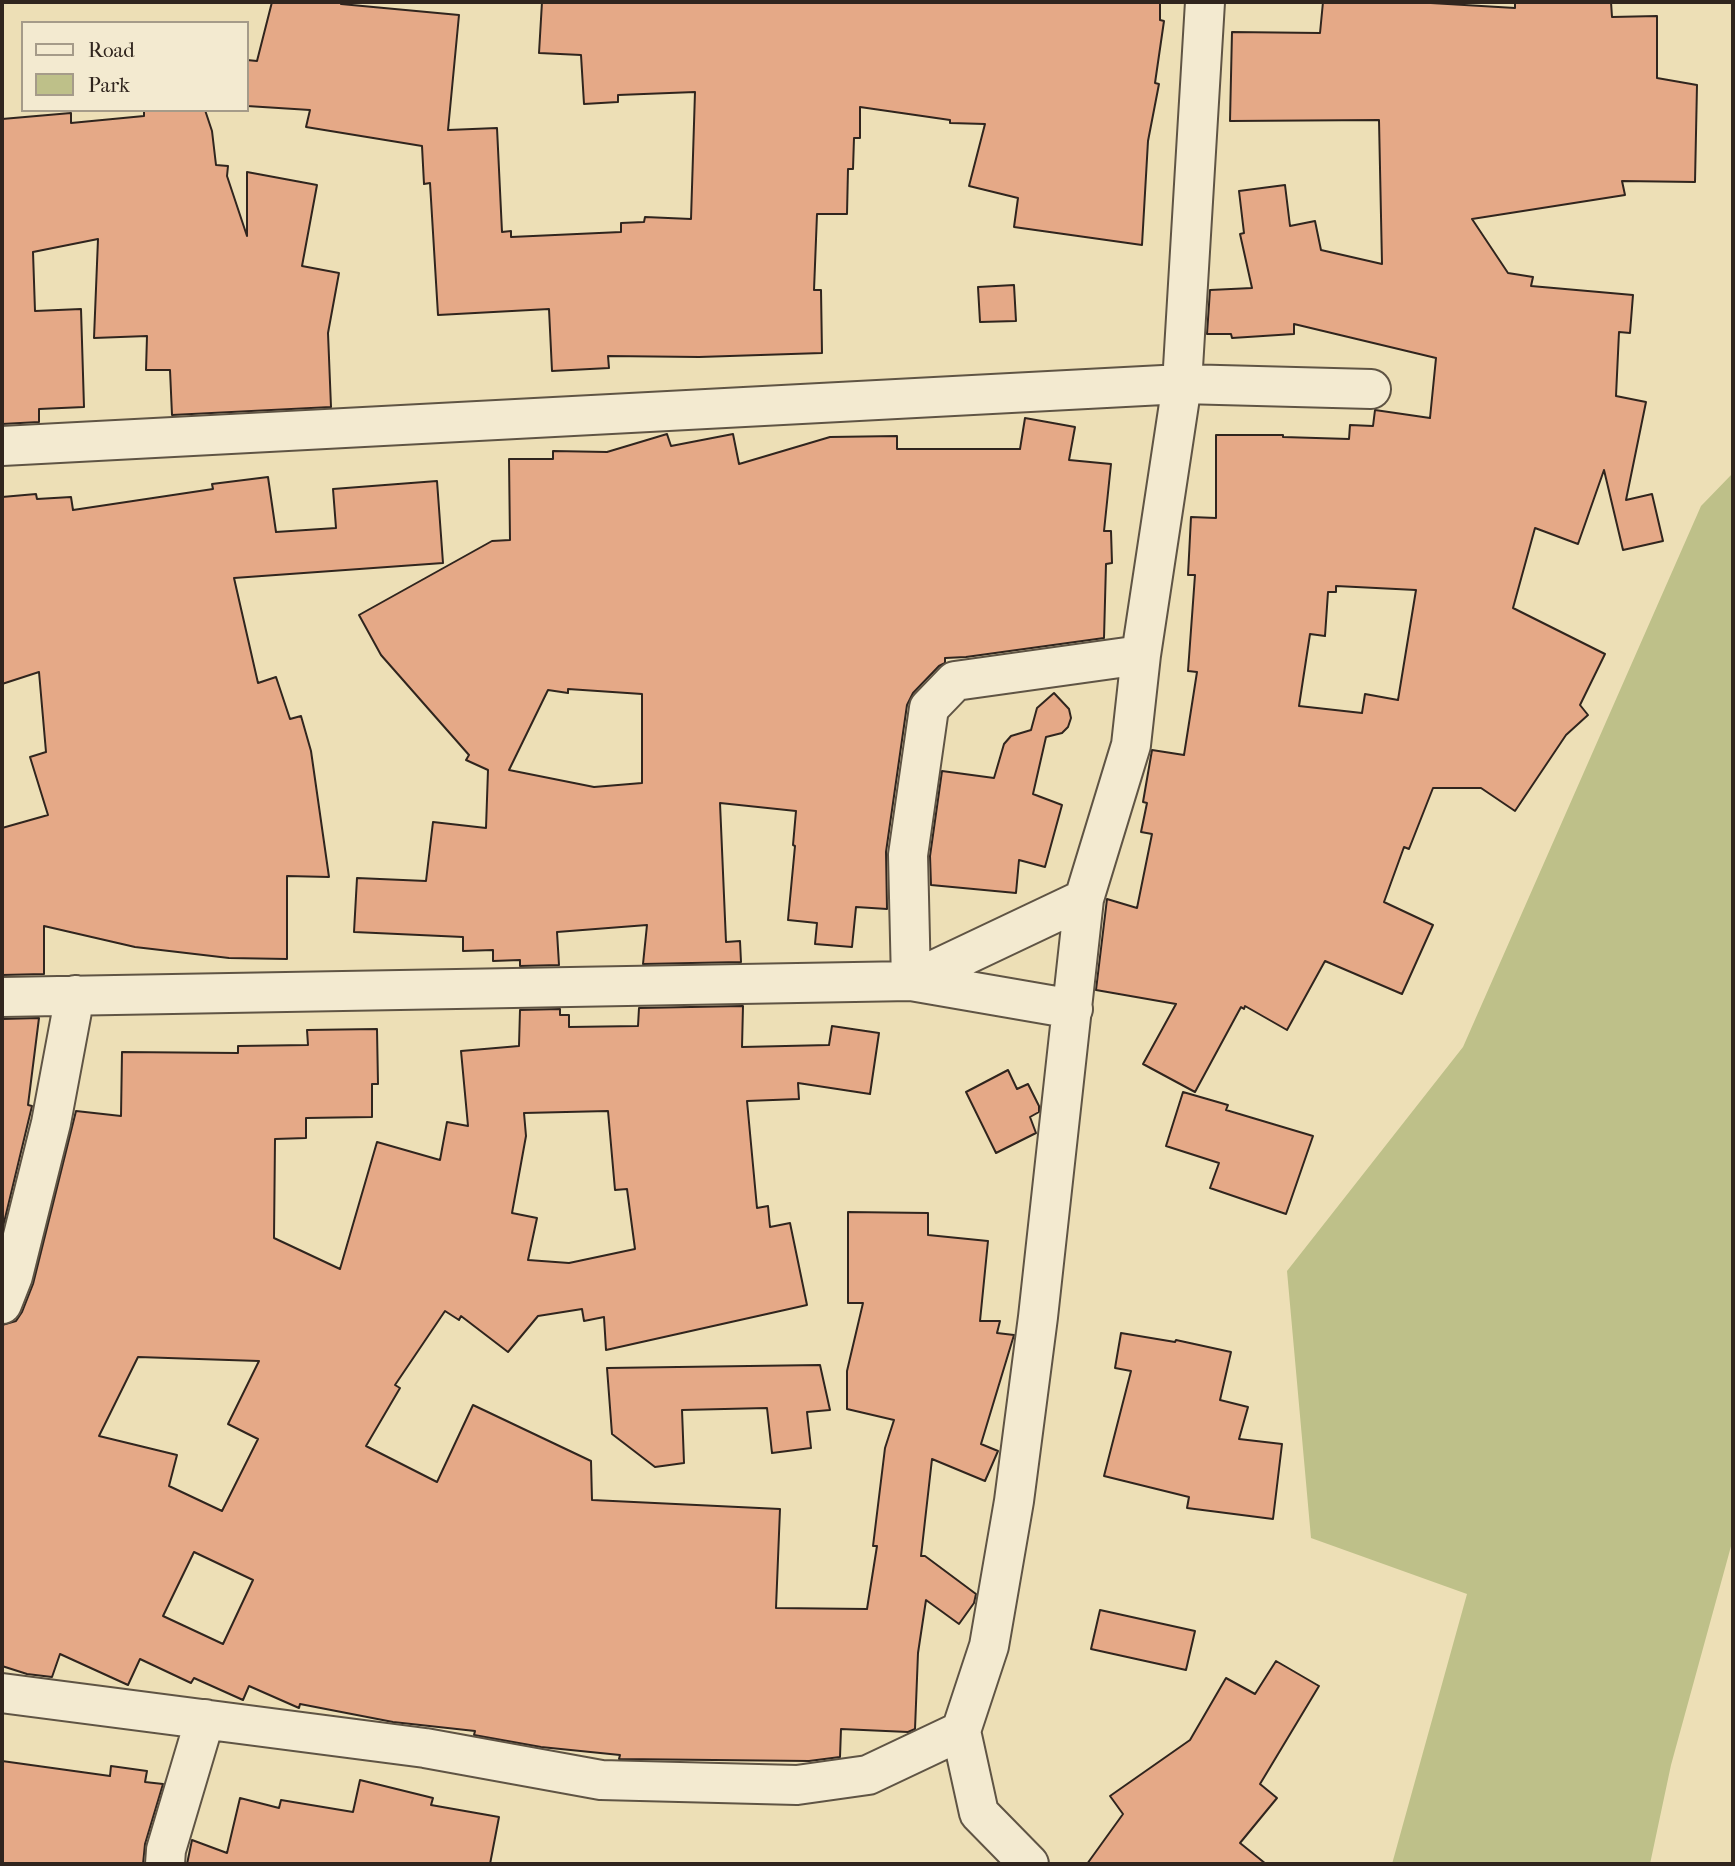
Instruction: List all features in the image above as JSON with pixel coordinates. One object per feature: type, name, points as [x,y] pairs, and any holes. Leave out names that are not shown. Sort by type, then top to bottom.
[{"type":"street","points":[[1030,1864],[979,1813],[961,1731],[989,1646],[1014,1501],[1038,1317],[1084,899],[1131,745],[1141,655],[1182,384],[1205,2]]},
{"type":"street","points":[[2,446],[1182,384],[1371,389]]},
{"type":"street","points":[[911,982],[908,855],[929,708],[955,681],[1141,655]]},
{"type":"street","points":[[911,982],[1084,899]]},
{"type":"street","points":[[2,997],[911,982],[1073,1009]]},
{"type":"street","points":[[2,1304],[13,1276],[51,1123],[75,995]]},
{"type":"street","points":[[2,1693],[425,1748],[601,1780],[797,1785],[868,1775],[961,1731]]},
{"type":"street","points":[[164,1864],[205,1719]]},
{"type":"green space","points":[[1733,473],[1733,1539],[1671,1765],[1650,1864],[1392,1864],[1467,1594],[1311,1538],[1287,1271],[1463,1047],[1701,506]]},
{"type":"building","points":[[272,2],[342,2],[341,4],[459,15],[448,130],[497,128],[502,232],[511,231],[511,237],[621,232],[621,223],[644,222],[645,217],[691,219],[695,92],[618,95],[618,102],[584,104],[581,55],[539,53],[542,2],[1160,2],[1160,20],[1164,21],[1155,83],[1159,84],[1148,141],[1142,245],[1014,227],[1018,198],[969,186],[985,124],[950,123],[950,120],[860,107],[860,138],[854,138],[853,169],[848,169],[847,214],[817,214],[814,290],[821,290],[822,353],[699,357],[608,356],[609,368],[552,371],[549,309],[438,315],[430,183],[424,184],[422,146],[306,127],[310,110],[248,106],[248,60],[257,61]]},
{"type":"building","points":[[1323,2],[1414,2],[1515,8],[1515,2],[1611,2],[1612,17],[1657,16],[1657,78],[1697,85],[1695,182],[1622,181],[1625,195],[1472,219],[1508,273],[1533,277],[1531,286],[1633,295],[1630,333],[1619,332],[1616,396],[1646,402],[1626,500],[1652,494],[1663,541],[1623,550],[1604,470],[1578,544],[1535,528],[1513,608],[1605,654],[1580,705],[1588,715],[1566,735],[1515,811],[1481,788],[1433,788],[1409,849],[1404,847],[1384,902],[1433,925],[1402,994],[1325,961],[1287,1030],[1245,1006],[1244,1009],[1241,1007],[1195,1092],[1143,1064],[1176,1004],[1096,990],[1107,899],[1137,908],[1152,834],[1141,832],[1152,750],[1184,755],[1197,672],[1188,671],[1195,575],[1188,575],[1191,517],[1216,518],[1216,435],[1349,439],[1350,425],[1373,426],[1375,410],[1430,418],[1436,358],[1294,324],[1294,334],[1232,338],[1231,334],[1207,334],[1210,290],[1252,288],[1240,234],[1244,233],[1239,191],[1285,185],[1290,226],[1315,221],[1321,250],[1382,264],[1379,120],[1230,121],[1232,32],[1320,33]],"holes":[[[1336,586],[1416,590],[1398,700],[1365,694],[1362,713],[1299,706],[1310,634],[1325,636],[1328,592],[1336,592]]]},
{"type":"building","points":[[144,112],[206,112],[212,131],[216,165],[228,166],[227,176],[247,236],[247,172],[317,185],[302,266],[339,273],[328,333],[331,407],[172,415],[170,370],[146,370],[147,336],[94,338],[98,239],[33,252],[35,311],[81,309],[84,407],[39,409],[39,422],[2,424],[2,119],[71,113],[71,123],[144,116]]},
{"type":"building","points":[[1014,285],[1016,321],[980,322],[978,287]]},
{"type":"building","points":[[1025,418],[1075,427],[1069,460],[1111,464],[1104,531],[1111,531],[1112,563],[1106,564],[1104,638],[945,658],[945,663],[913,693],[907,705],[886,852],[887,909],[856,907],[852,947],[815,944],[817,923],[788,920],[796,811],[720,803],[726,942],[740,941],[741,962],[643,964],[647,925],[557,932],[559,965],[520,966],[520,960],[493,961],[493,950],[463,951],[463,937],[354,932],[357,878],[426,881],[433,822],[486,828],[488,770],[466,760],[469,755],[381,655],[359,615],[492,541],[510,540],[509,459],[553,459],[553,451],[607,452],[667,434],[671,446],[733,434],[739,464],[830,437],[897,436],[897,449],[1020,449]],"holes":[[[568,689],[642,694],[642,783],[594,787],[509,770],[548,690],[568,693]]]},
{"type":"building","points":[[268,477],[276,532],[336,528],[333,489],[437,481],[443,563],[234,578],[258,683],[276,677],[290,719],[301,716],[311,751],[329,877],[287,876],[287,959],[229,958],[135,947],[44,926],[44,974],[2,975],[2,828],[48,815],[30,757],[46,752],[39,672],[2,684],[2,497],[36,494],[37,499],[71,497],[73,510],[213,489],[212,484]]},
{"type":"building","points":[[1054,693],[1069,709],[1071,718],[1062,733],[1046,737],[1033,794],[1062,805],[1045,867],[1019,860],[1016,893],[931,885],[930,856],[942,771],[994,778],[1004,744],[1011,736],[1031,730],[1037,708]]},
{"type":"building","points":[[743,1006],[742,1047],[829,1045],[832,1026],[879,1033],[870,1094],[798,1083],[799,1099],[747,1101],[757,1208],[768,1206],[770,1227],[790,1223],[807,1305],[606,1350],[604,1317],[584,1321],[582,1309],[538,1316],[508,1352],[461,1316],[459,1320],[445,1311],[395,1385],[400,1388],[366,1446],[437,1482],[473,1405],[591,1461],[592,1500],[780,1509],[776,1608],[867,1609],[877,1546],[873,1546],[885,1448],[894,1420],[847,1409],[847,1371],[863,1303],[848,1303],[848,1212],[928,1213],[928,1235],[988,1241],[980,1321],[1000,1321],[997,1333],[1014,1335],[981,1444],[998,1451],[985,1481],[932,1459],[921,1556],[925,1556],[976,1594],[974,1603],[959,1624],[926,1600],[918,1653],[915,1729],[908,1732],[841,1729],[840,1757],[809,1761],[619,1759],[620,1755],[541,1747],[474,1735],[475,1731],[393,1722],[300,1704],[299,1708],[249,1686],[243,1700],[194,1678],[191,1683],[140,1659],[128,1685],[60,1654],[52,1677],[27,1674],[2,1666],[2,1325],[16,1321],[33,1284],[76,1111],[121,1116],[122,1052],[238,1053],[238,1046],[308,1045],[307,1030],[377,1029],[378,1084],[372,1084],[372,1117],[306,1118],[306,1138],[275,1139],[274,1238],[340,1269],[377,1142],[440,1160],[447,1122],[468,1126],[461,1051],[519,1046],[520,1010],[560,1009],[560,1015],[569,1015],[569,1027],[638,1026],[639,1008]],"holes":[[[608,1111],[615,1190],[627,1189],[635,1249],[569,1263],[528,1260],[537,1218],[512,1213],[526,1136],[524,1113]],[[138,1357],[259,1361],[228,1424],[258,1439],[222,1511],[169,1486],[177,1455],[99,1436]],[[194,1552],[253,1580],[223,1644],[163,1616]]]},
{"type":"building","points":[[39,1018],[28,1105],[32,1106],[2,1231],[2,1019]]},
{"type":"building","points":[[1008,1070],[1017,1089],[1028,1084],[1039,1106],[1039,1112],[1030,1117],[1036,1133],[996,1153],[966,1092]]},
{"type":"building","points":[[1183,1092],[1228,1105],[1226,1110],[1313,1136],[1286,1214],[1210,1188],[1219,1163],[1166,1146]]},
{"type":"building","points":[[1121,1333],[1175,1342],[1176,1340],[1231,1352],[1220,1400],[1248,1407],[1239,1439],[1282,1444],[1273,1519],[1187,1508],[1189,1497],[1104,1476],[1131,1371],[1115,1368]]},
{"type":"building","points":[[820,1365],[830,1410],[807,1412],[811,1448],[772,1453],[767,1408],[682,1410],[684,1463],[655,1467],[612,1434],[607,1368]]},
{"type":"building","points":[[1100,1610],[1195,1631],[1186,1670],[1091,1649]]},
{"type":"building","points":[[1276,1661],[1319,1686],[1260,1784],[1277,1798],[1240,1843],[1266,1864],[1087,1864],[1123,1814],[1110,1796],[1190,1740],[1226,1678],[1255,1694]]},
{"type":"building","points":[[2,1761],[110,1776],[111,1766],[147,1771],[145,1782],[163,1784],[145,1844],[143,1864],[2,1864]]},
{"type":"building","points":[[360,1780],[433,1798],[431,1805],[499,1817],[490,1864],[187,1864],[192,1840],[227,1853],[240,1798],[279,1808],[281,1800],[353,1812]]}]
